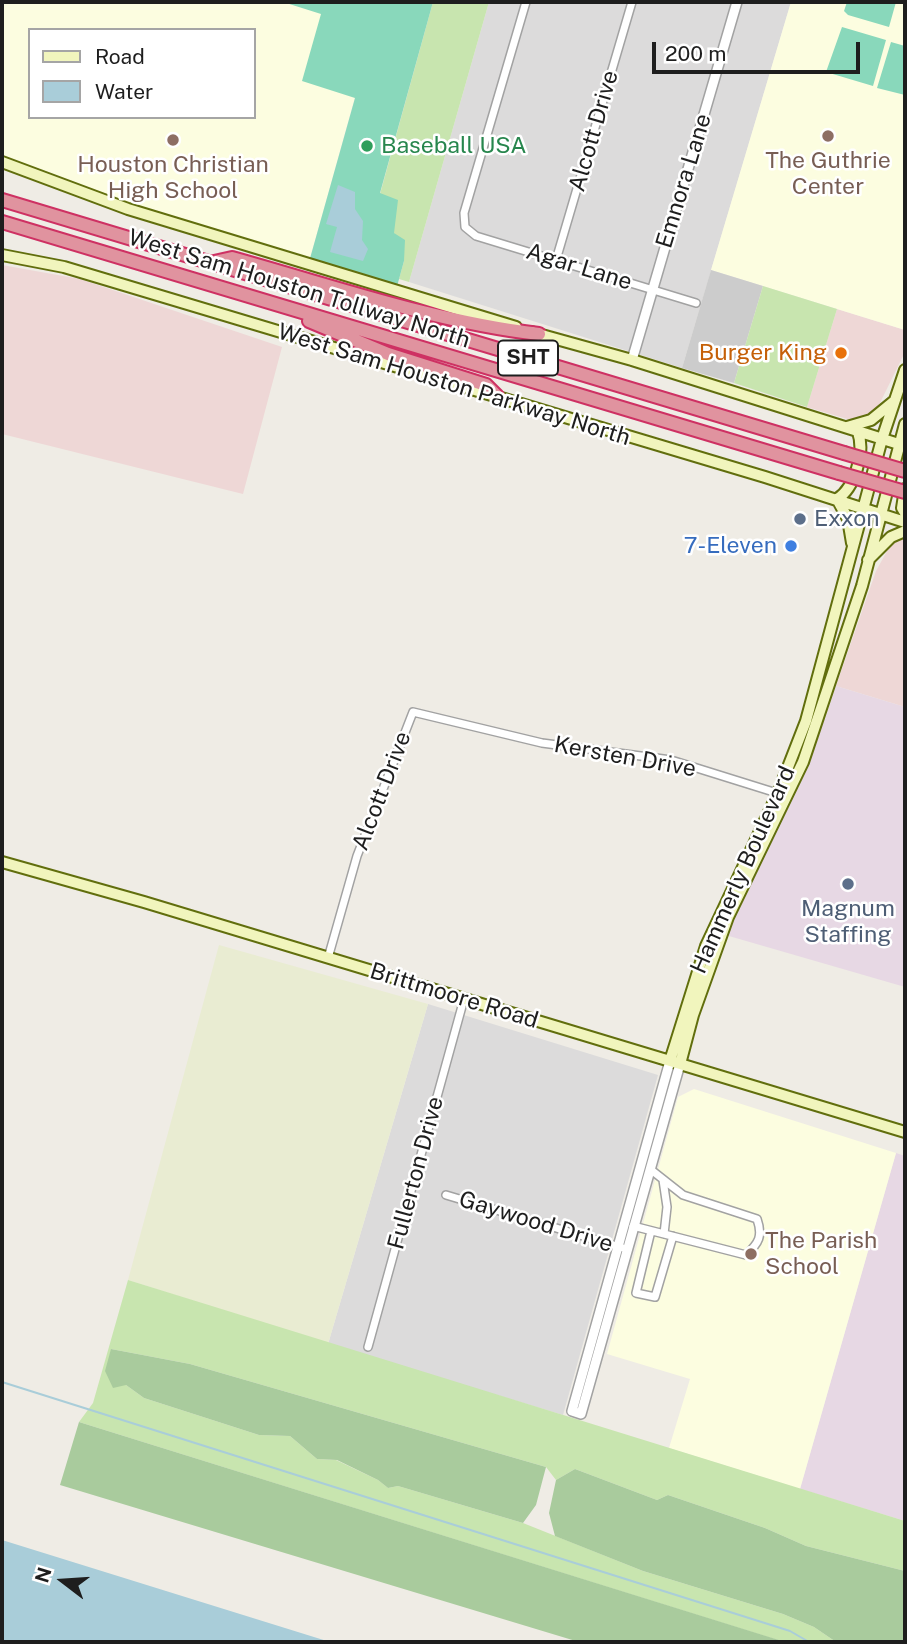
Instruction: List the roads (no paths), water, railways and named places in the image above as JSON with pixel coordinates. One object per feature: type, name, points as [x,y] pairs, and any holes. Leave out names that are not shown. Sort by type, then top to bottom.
[{"type":"highway","name":"West Sam Houston Tollway North","points":[[2,200],[905,471]]},
{"type":"highway","name":"West Sam Houston Tollway North","points":[[2,222],[905,491]]},
{"type":"highway","points":[[211,263],[232,258],[421,310],[494,328],[539,334]]},
{"type":"highway","points":[[241,293],[388,354],[486,385],[497,396]]},
{"type":"main road","points":[[2,162],[128,209],[632,360],[902,445]]},
{"type":"main road","name":"West Sam Houston Parkway North","points":[[2,254],[64,267],[837,499],[905,522]]},
{"type":"main road","name":"Hammerly Boulevard","points":[[783,795],[806,721],[882,439],[905,370]]},
{"type":"main road","points":[[852,430],[871,420],[893,402]]},
{"type":"main road","name":"Hammerly Boulevard","points":[[675,1063],[706,946],[816,725],[869,560],[880,514],[902,445],[905,424]]},
{"type":"main road","points":[[852,430],[861,449],[850,488],[837,499],[849,524],[852,547]]},
{"type":"main road","points":[[905,491],[902,508],[905,513]]},
{"type":"main road","points":[[869,560],[891,537],[905,531]]},
{"type":"main road","name":"Brittmoore Road","points":[[2,862],[905,1132]]},
{"type":"street","name":"Agar Lane","points":[[526,2],[464,214],[465,227],[476,236],[696,303]]},
{"type":"street","name":"Alcott Drive","points":[[556,260],[632,2]]},
{"type":"street","name":"Emnora Lane","points":[[632,360],[737,2]]},
{"type":"street","name":"Alcott Drive","points":[[328,958],[357,856],[412,712],[542,743]]},
{"type":"street","name":"Kersten Drive","points":[[542,743],[671,760],[783,795]]},
{"type":"street","name":"Fullerton Drive","points":[[368,1347],[464,999]]},
{"type":"street","name":"Hammerly Boulevard","points":[[622,1248],[634,1226],[675,1063]]},
{"type":"street","name":"Hammerly Boulevard","points":[[577,1413],[622,1248],[636,1179],[675,1063]]},
{"type":"street","points":[[634,1226],[746,1255],[758,1244],[761,1231],[757,1219],[677,1190],[650,1169]]},
{"type":"street","points":[[636,1179],[646,1183]]},
{"type":"street","points":[[652,1231],[636,1293],[655,1297],[668,1235],[663,1180]]},
{"type":"street","points":[[667,1207],[677,1190]]},
{"type":"street","name":"Gaywood Drive","points":[[446,1195],[622,1248]]},
{"type":"water","points":[[338,185],[355,192],[355,209],[363,221],[362,240],[368,249],[363,261],[330,252],[337,227],[326,224]]},
{"type":"water","points":[[2,1540],[330,1642],[2,1642]]},
{"type":"waterway","points":[[2,1382],[790,1631],[809,1642]]},
{"type":"place","name":"The Guthrie Center","points":[[828,136]]},
{"type":"place","name":"Houston Christian High School","points":[[173,140]]},
{"type":"place","name":"Baseball USA","points":[[367,146]]},
{"type":"place","name":"Burger King","points":[[841,353]]},
{"type":"place","name":"Exxon","points":[[800,519]]},
{"type":"place","name":"7-Eleven","points":[[791,546]]},
{"type":"place","name":"Magnum Staffing","points":[[848,884]]},
{"type":"place","name":"The Parish School","points":[[751,1254]]}]
